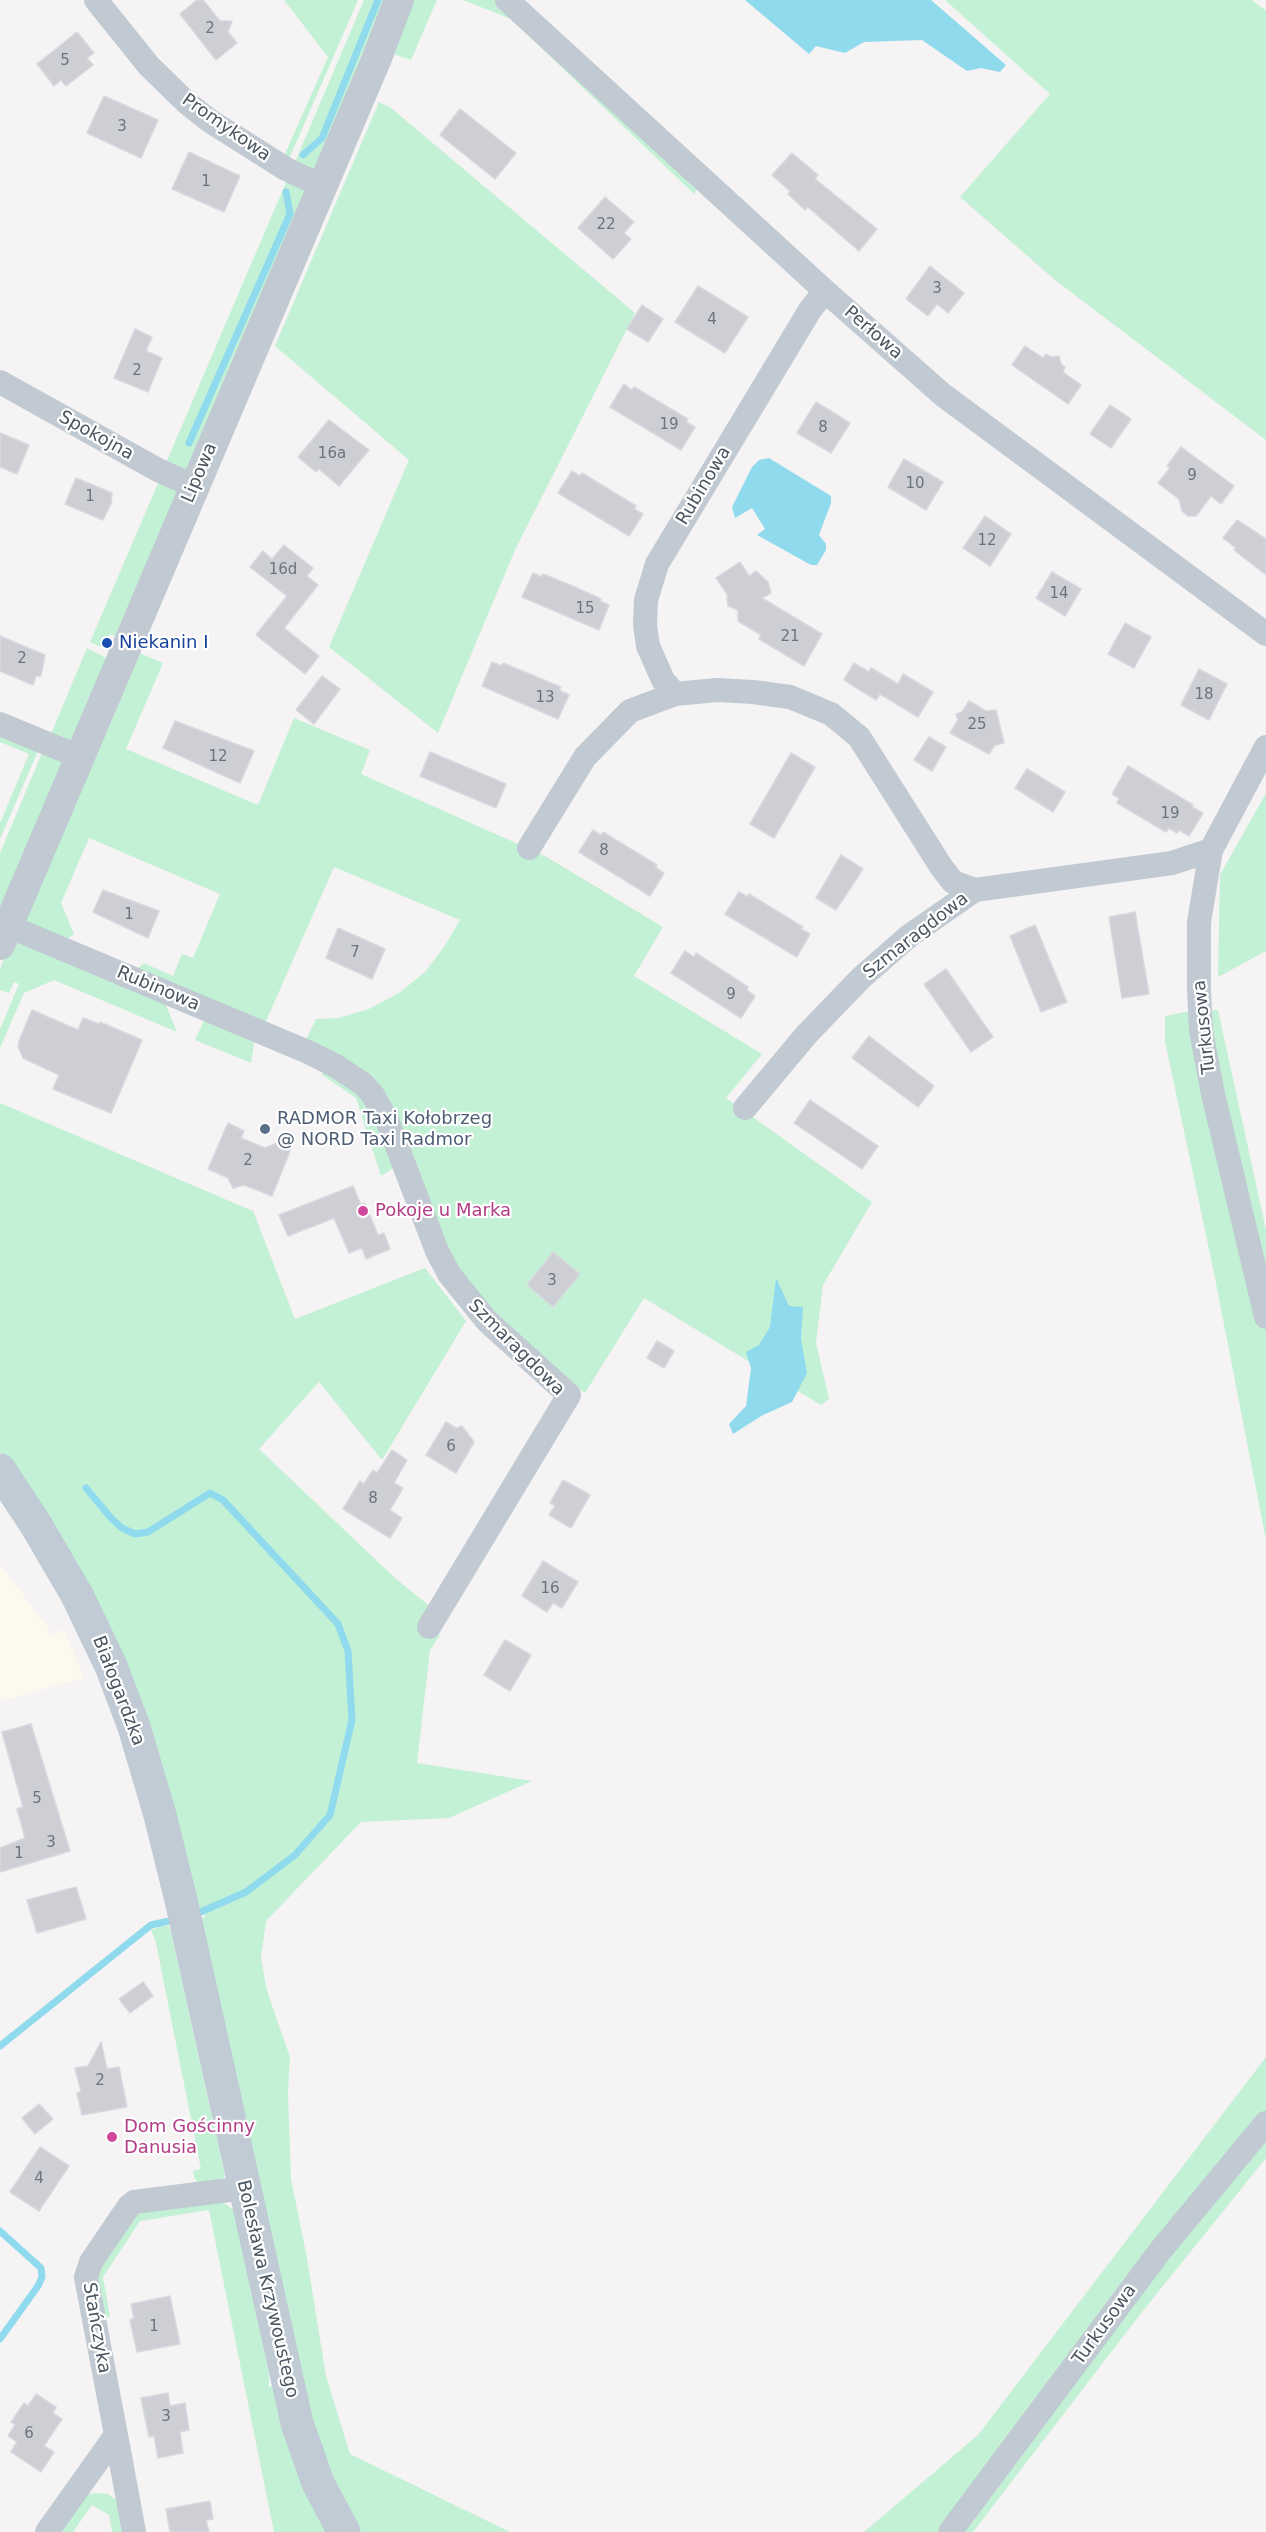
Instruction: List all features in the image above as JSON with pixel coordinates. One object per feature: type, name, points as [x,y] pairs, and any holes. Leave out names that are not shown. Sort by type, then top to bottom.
[{"type":"main road","name":"Białogardzka","points":[[0,1470],[68,1580],[111,1666],[128,1709],[151,1783],[185,1921]]},
{"type":"main road","name":"Bolesława Krzywoustego","points":[[185,1921],[297,2423],[318,2483],[344,2532]]},
{"type":"street","name":"Promykowa","points":[[96,0],[149,66],[187,103],[210,121],[286,169],[322,186]]},
{"type":"street","name":"Lipowa","points":[[4,935],[377,58],[399,0]]},
{"type":"street","name":"Perłowa","points":[[507,0],[825,291],[943,394],[1266,634]]},
{"type":"street","name":"Rubinowa","points":[[675,694],[663,680],[648,646],[646,600],[657,564],[810,310],[825,291]]},
{"type":"street","name":"Spokojna","points":[[0,382],[158,470],[194,486]]},
{"type":"street","points":[[529,848],[585,757],[630,711],[675,694],[717,690],[753,692],[790,697],[831,714],[859,737],[942,868],[953,882],[975,890]]},
{"type":"street","points":[[0,724],[80,757]]},
{"type":"street","name":"Turkusowa","points":[[1266,747],[1211,850],[1199,922],[1201,1031],[1213,1094],[1266,1317]]},
{"type":"street","name":"Szmaragdowa","points":[[745,1108],[807,1034],[861,978],[909,936],[975,890],[1172,863],[1211,850]]},
{"type":"street","name":"Rubinowa","points":[[4,935],[308,1052]]},
{"type":"street","name":"Szmaragdowa","points":[[308,1052],[351,1074],[373,1095],[387,1120],[437,1251],[449,1274],[487,1321],[568,1395],[429,1627]]},
{"type":"street","name":"Turkusowa","points":[[950,2532],[1160,2251],[1266,2123]]},
{"type":"street","name":"Stańczyka","points":[[134,2532],[86,2277],[91,2262],[124,2212],[134,2202],[244,2188]]},
{"type":"street","points":[[47,2532],[116,2435]]},
{"type":"shaded area","points":[[0,1564],[53,1635],[64,1629],[84,1678],[0,1701]]},
{"type":"green space","points":[[284,0],[358,0],[289,159],[284,156],[328,57]]},
{"type":"green space","points":[[364,0],[389,0],[319,169],[310,169],[295,162]]},
{"type":"green space","points":[[409,0],[437,0],[411,60],[390,53]]},
{"type":"green space","points":[[463,0],[494,0],[697,189],[694,194],[511,19]]},
{"type":"green space","points":[[945,0],[1252,0],[1266,11],[1266,440],[1055,280],[960,197],[1050,94]]},
{"type":"green space","points":[[379,102],[391,108],[635,313],[515,550],[438,733],[329,647],[409,460],[275,346]]},
{"type":"green space","points":[[287,180],[302,188],[308,195],[191,470],[182,470],[166,463]]},
{"type":"green space","points":[[159,481],[174,488],[180,495],[119,638],[110,634],[103,648],[90,642]]},
{"type":"green space","points":[[87,648],[110,660],[73,740],[67,741],[51,734]]},
{"type":"green space","points":[[134,651],[163,663],[126,749],[258,805],[294,718],[370,750],[361,774],[545,856],[663,927],[634,976],[762,1054],[726,1098],[872,1202],[823,1285],[816,1343],[829,1399],[821,1405],[644,1298],[585,1393],[566,1380],[461,1280],[394,1120],[305,1042],[316,1019],[338,1018],[369,1009],[399,993],[425,972],[444,947],[460,920],[334,867],[263,1028],[133,972],[144,963],[173,976],[182,954],[193,958],[220,894],[89,838],[61,903],[74,934],[63,943],[35,929],[22,916]]},
{"type":"green space","points":[[0,732],[38,751],[0,839],[0,823],[29,754],[0,742]]},
{"type":"green space","points":[[42,753],[59,760],[66,766],[0,922],[0,853]]},
{"type":"green space","points":[[1266,793],[1266,951],[1218,977],[1220,875]]},
{"type":"green space","points":[[21,942],[163,998],[177,1032],[54,980],[24,993],[0,1048],[0,1029],[19,984],[14,982],[9,993],[0,990],[0,969],[10,944]]},
{"type":"green space","points":[[1218,1010],[1266,1230],[1266,1540],[1214,1273],[1165,1041],[1165,1016]]},
{"type":"green space","points":[[206,1016],[255,1036],[251,1063],[195,1040]]},
{"type":"green space","points":[[330,1068],[360,1089],[398,1165],[381,1176],[356,1098],[321,1074]]},
{"type":"green space","points":[[0,1103],[253,1211],[295,1319],[425,1268],[466,1321],[382,1460],[319,1382],[259,1449],[395,1578],[432,1608],[423,1625],[440,1635],[430,1650],[417,1763],[532,1781],[449,1818],[361,1822],[266,1921],[261,1958],[267,1991],[290,2057],[288,2092],[291,2179],[306,2253],[326,2376],[350,2454],[510,2532],[274,2532],[209,2210],[140,2221],[103,2277],[110,2317],[103,2317],[97,2281],[99,2271],[137,2213],[222,2202],[234,2210],[269,2374],[269,2387],[298,2381],[198,1919],[205,1917],[204,1911],[197,1912],[174,1830],[9,1464],[0,1452]]},
{"type":"green space","points":[[169,1926],[172,1936],[225,2176],[221,2181],[197,2182],[194,2177],[193,2171],[201,2169],[156,1943],[151,1930]]},
{"type":"green space","points":[[1266,2057],[1266,2158],[1142,2312],[973,2532],[864,2532],[978,2435]]},
{"type":"green space","points":[[87,2494],[108,2494],[122,2504],[128,2532],[112,2532],[109,2515],[92,2505],[73,2532],[55,2532]]},
{"type":"water","points":[[745,0],[931,0],[1006,65],[1000,72],[981,68],[967,71],[922,40],[864,42],[845,53],[816,46],[809,54]]},
{"type":"water","points":[[769,458],[831,496],[831,503],[819,535],[826,544],[826,550],[817,565],[811,565],[757,535],[765,529],[752,508],[735,518],[732,507],[752,467],[759,460]]},
{"type":"water","points":[[776,1278],[789,1306],[803,1307],[801,1339],[807,1373],[792,1402],[763,1415],[733,1434],[729,1424],[746,1406],[751,1368],[746,1352],[759,1345],[770,1327]]},
{"type":"building","points":[[197,0],[203,0],[220,21],[232,21],[228,32],[237,43],[216,60],[180,14]]},
{"type":"building","points":[[77,32],[94,53],[87,58],[93,65],[66,86],[61,80],[54,86],[37,64]]},
{"type":"building","points":[[104,96],[158,120],[141,158],[87,133]]},
{"type":"building","points":[[460,109],[516,153],[495,179],[440,135]]},
{"type":"building","points":[[189,152],[240,176],[224,212],[172,189]]},
{"type":"building","points":[[792,153],[818,175],[815,179],[877,229],[859,251],[808,207],[805,210],[788,194],[790,191],[772,175]]},
{"type":"building","points":[[605,197],[634,222],[624,233],[631,239],[613,259],[578,228]]},
{"type":"building","points":[[930,266],[964,293],[948,313],[937,304],[928,316],[906,299]]},
{"type":"building","points":[[698,286],[748,317],[725,353],[675,322]]},
{"type":"building","points":[[642,305],[663,319],[648,342],[627,329]]},
{"type":"building","points":[[135,329],[152,337],[146,351],[162,358],[148,392],[114,378]]},
{"type":"building","points":[[1025,346],[1043,358],[1046,354],[1051,357],[1059,356],[1061,364],[1065,367],[1063,372],[1081,385],[1068,404],[1012,365]]},
{"type":"building","points":[[624,384],[632,390],[634,387],[688,419],[686,422],[695,427],[681,450],[610,407]]},
{"type":"building","points":[[816,402],[850,423],[831,453],[797,433]]},
{"type":"building","points":[[1110,405],[1131,419],[1111,448],[1090,434]]},
{"type":"building","points":[[329,420],[369,450],[339,486],[319,469],[316,472],[298,457]]},
{"type":"building","points":[[0,433],[29,445],[17,474],[0,467]]},
{"type":"building","points":[[1181,447],[1234,486],[1221,504],[1211,496],[1196,516],[1188,516],[1182,511],[1179,499],[1158,483],[1170,468],[1167,466]]},
{"type":"building","points":[[904,459],[943,482],[926,510],[888,487]]},
{"type":"building","points":[[572,471],[580,476],[582,473],[636,506],[634,509],[643,514],[629,536],[558,493]]},
{"type":"building","points":[[76,478],[112,493],[111,504],[103,520],[65,504]]},
{"type":"building","points":[[985,516],[1011,534],[990,566],[963,548]]},
{"type":"building","points":[[1237,520],[1266,539],[1266,575],[1234,550],[1236,548],[1223,538]]},
{"type":"building","points":[[284,545],[313,568],[307,576],[318,585],[284,628],[319,656],[305,674],[256,635],[287,596],[250,567],[263,551],[272,559]]},
{"type":"building","points":[[740,562],[749,576],[756,571],[768,582],[771,593],[762,598],[822,634],[804,666],[759,639],[761,635],[738,621],[738,610],[728,606],[727,594],[716,578]]},
{"type":"building","points":[[1052,572],[1081,589],[1065,616],[1036,598]]},
{"type":"building","points":[[533,573],[542,577],[543,574],[575,587],[609,605],[599,630],[522,597]]},
{"type":"building","points":[[1125,623],[1151,637],[1134,668],[1108,654]]},
{"type":"building","points":[[0,636],[45,655],[41,676],[36,676],[33,685],[0,671]]},
{"type":"building","points":[[492,662],[502,666],[503,663],[561,687],[559,690],[569,695],[558,719],[482,686]]},
{"type":"building","points":[[854,663],[869,672],[871,668],[898,684],[903,674],[933,692],[918,717],[880,694],[876,700],[844,680]]},
{"type":"building","points":[[1199,669],[1227,684],[1209,720],[1181,705]]},
{"type":"building","points":[[322,676],[340,689],[314,724],[296,710]]},
{"type":"building","points":[[969,701],[986,711],[996,710],[1004,743],[995,745],[989,754],[950,733],[958,720],[956,714],[962,712]]},
{"type":"building","points":[[175,721],[254,751],[240,783],[163,748]]},
{"type":"building","points":[[929,737],[946,747],[932,771],[914,760]]},
{"type":"building","points":[[430,752],[506,784],[496,808],[420,776]]},
{"type":"building","points":[[791,753],[815,767],[774,838],[750,824]]},
{"type":"building","points":[[1128,766],[1203,813],[1189,836],[1179,830],[1177,833],[1169,828],[1166,832],[1117,803],[1119,798],[1112,794]]},
{"type":"building","points":[[1027,769],[1065,792],[1053,812],[1015,788]]},
{"type":"building","points":[[593,830],[601,835],[603,832],[657,865],[655,867],[664,873],[650,896],[579,852]]},
{"type":"building","points":[[841,855],[863,869],[836,910],[816,898]]},
{"type":"building","points":[[103,890],[159,911],[148,938],[93,912]]},
{"type":"building","points":[[739,892],[748,897],[749,894],[803,927],[801,929],[810,934],[797,957],[725,914]]},
{"type":"building","points":[[1135,912],[1149,994],[1122,998],[1109,917]]},
{"type":"building","points":[[1035,925],[1067,1002],[1041,1012],[1010,936]]},
{"type":"building","points":[[338,928],[385,949],[372,979],[326,958]]},
{"type":"building","points":[[685,951],[694,957],[696,953],[748,987],[747,990],[755,996],[741,1018],[671,973]]},
{"type":"building","points":[[946,969],[993,1037],[971,1052],[924,984]]},
{"type":"building","points":[[32,1010],[78,1030],[83,1018],[99,1024],[100,1022],[142,1040],[111,1113],[53,1089],[59,1075],[23,1058],[18,1047],[19,1041]]},
{"type":"building","points":[[869,1036],[934,1086],[918,1107],[852,1058]]},
{"type":"building","points":[[810,1100],[878,1146],[862,1169],[794,1123]]},
{"type":"building","points":[[228,1123],[244,1131],[241,1138],[265,1148],[279,1142],[287,1145],[290,1151],[272,1196],[244,1185],[233,1188],[228,1178],[208,1169]]},
{"type":"building","points":[[353,1186],[361,1205],[365,1203],[378,1235],[384,1233],[390,1249],[366,1259],[362,1248],[349,1253],[334,1218],[288,1236],[279,1215]]},
{"type":"building","points":[[553,1252],[580,1274],[553,1307],[527,1285]]},
{"type":"building","points":[[657,1341],[674,1351],[664,1368],[647,1358]]},
{"type":"building","points":[[446,1422],[456,1428],[462,1426],[474,1442],[456,1473],[426,1455]]},
{"type":"building","points":[[392,1450],[407,1460],[394,1483],[403,1488],[390,1510],[402,1518],[390,1538],[343,1509],[360,1481],[364,1484],[373,1470],[377,1473]]},
{"type":"building","points":[[563,1480],[590,1495],[571,1528],[549,1515],[555,1506],[550,1503]]},
{"type":"building","points":[[543,1561],[578,1582],[562,1608],[553,1603],[547,1612],[522,1596]]},
{"type":"building","points":[[505,1640],[531,1655],[510,1691],[484,1675]]},
{"type":"building","points":[[31,1724],[70,1851],[0,1872],[0,1848],[25,1838],[17,1809],[23,1807],[2,1732]]},
{"type":"building","points":[[76,1887],[86,1919],[37,1933],[27,1900]]},
{"type":"building","points":[[143,1982],[153,1996],[130,2013],[119,1999]]},
{"type":"building","points":[[101,2042],[107,2069],[119,2067],[127,2107],[82,2115],[77,2093],[81,2092],[75,2068],[88,2066]]},
{"type":"building","points":[[39,2104],[53,2119],[35,2134],[22,2118]]},
{"type":"building","points":[[40,2147],[69,2166],[39,2211],[10,2192]]},
{"type":"building","points":[[170,2296],[180,2344],[137,2352],[130,2320],[134,2318],[131,2304]]},
{"type":"building","points":[[168,2393],[170,2406],[185,2403],[189,2430],[180,2432],[183,2453],[158,2458],[154,2436],[149,2437],[141,2398]]},
{"type":"building","points":[[36,2394],[56,2407],[53,2413],[62,2419],[44,2446],[54,2452],[41,2472],[11,2452],[17,2442],[8,2436],[15,2425],[11,2422],[24,2403],[28,2406]]},
{"type":"building","points":[[210,2501],[213,2519],[206,2520],[209,2532],[170,2532],[166,2509]]},
{"type":"waterway","points":[[303,155],[322,138],[378,0]]},
{"type":"waterway","points":[[189,443],[290,214],[286,192]]},
{"type":"waterway","points":[[86,1488],[111,1518],[122,1528],[135,1534],[148,1532],[210,1493],[223,1500],[338,1624],[348,1651],[352,1720],[330,1815],[295,1855],[246,1892],[194,1915]]},
{"type":"waterway","points":[[0,2046],[151,1925],[178,1919]]},
{"type":"waterway","points":[[0,2231],[41,2268],[42,2277],[0,2339]]},
{"type":"place","name":"Niekanin I","points":[[107,643]]},
{"type":"place","name":"RADMOR Taxi Kołobrzeg @ NORD Taxi Radmor","points":[[265,1129]]},
{"type":"place","name":"Pokoje u Marka","points":[[363,1211]]},
{"type":"place","name":"Dom Gościnny Danusia","points":[[112,2137]]}]
